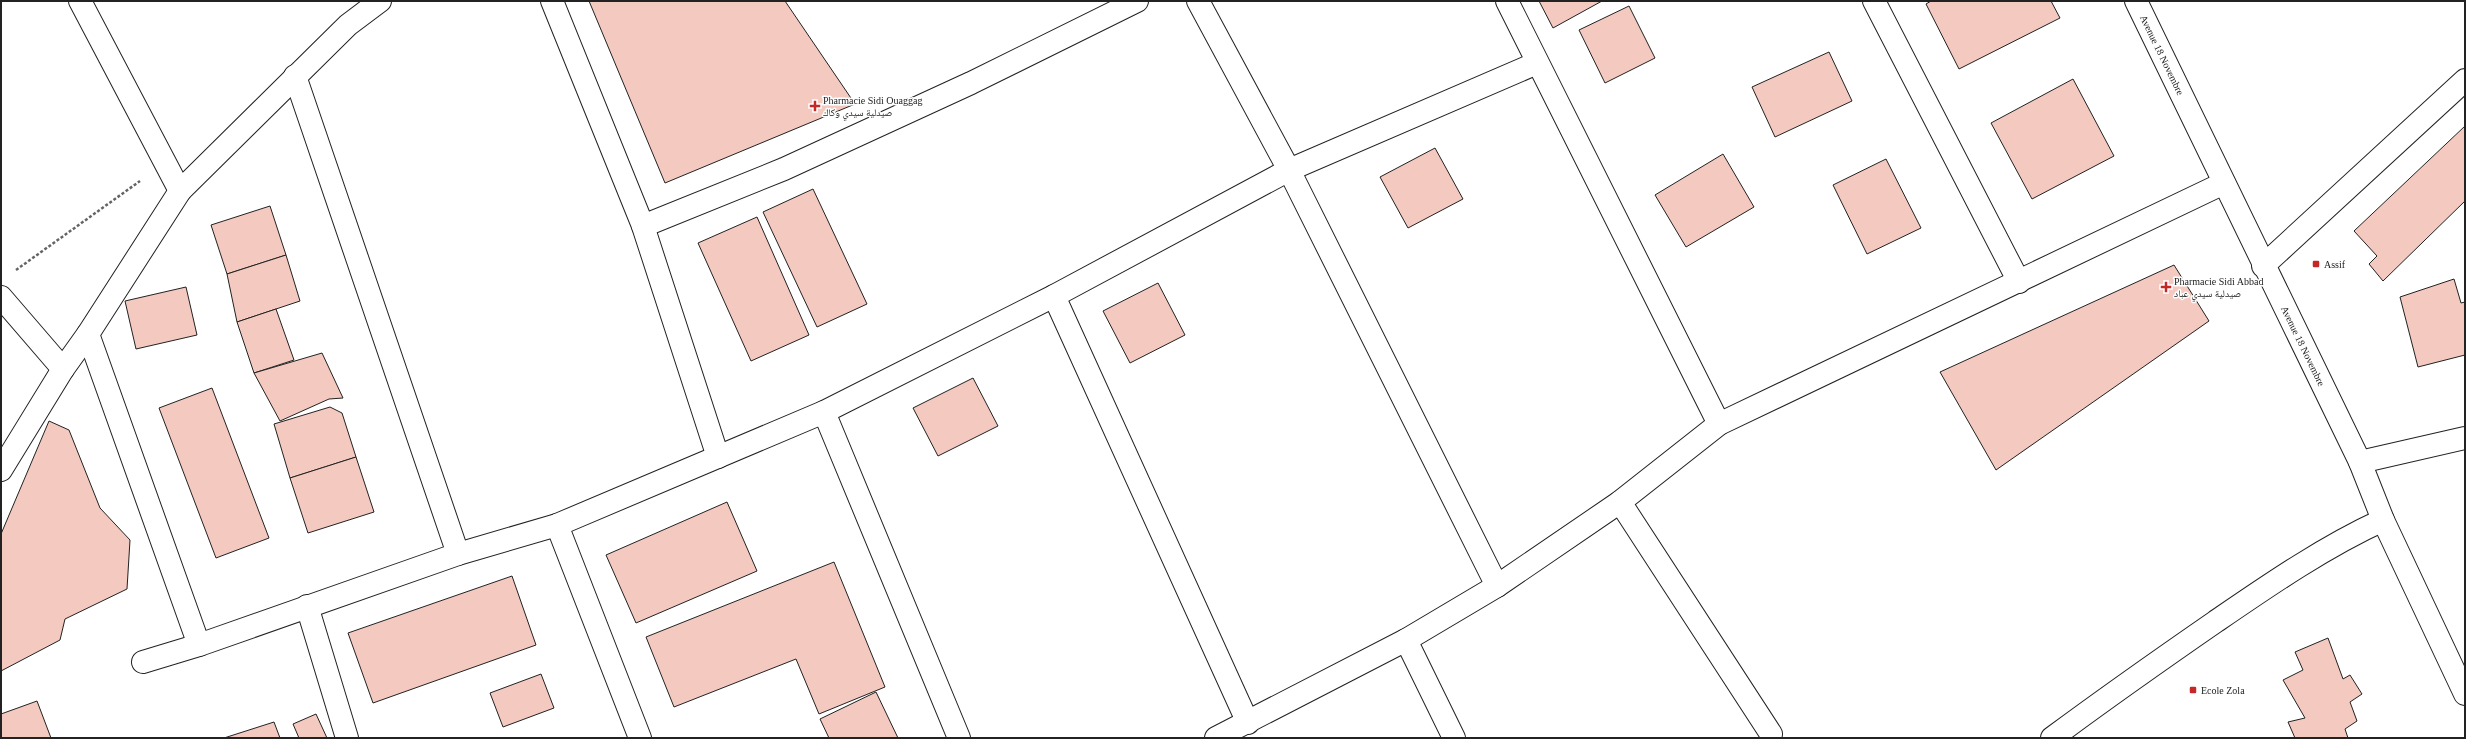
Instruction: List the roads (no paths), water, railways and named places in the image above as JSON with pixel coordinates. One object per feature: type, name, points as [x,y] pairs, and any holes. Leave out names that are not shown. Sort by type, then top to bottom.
[{"type":"street","points":[[80,1],[180,191]]},
{"type":"street","points":[[1,470],[63,369],[88,334],[180,191],[348,25],[380,1]]},
{"type":"street","points":[[552,1],[643,226],[718,457]]},
{"type":"street","points":[[643,226],[784,169],[971,83],[1137,1]]},
{"type":"street","points":[[1198,1],[1290,170],[1497,586]]},
{"type":"street","points":[[1507,1],[1719,424]]},
{"type":"street","points":[[1874,1],[2019,282]]},
{"type":"street","name":"Avenue 18 Novembre","points":[[2136,1],[2263,266],[2360,462],[2383,520],[2465,694]]},
{"type":"street","points":[[143,662],[199,646],[307,606],[458,554],[557,525],[824,412],[1054,296],[1290,170],[1537,63]]},
{"type":"street","points":[[295,76],[458,554]]},
{"type":"street","points":[[2263,266],[2465,80]]},
{"type":"street","points":[[1216,738],[1248,723],[1406,640],[1497,586],[1620,502],[1719,424],[2019,282],[2224,182]]},
{"type":"street","points":[[1054,296],[1248,723]]},
{"type":"street","points":[[1,297],[63,369]]},
{"type":"street","points":[[88,334],[199,646]]},
{"type":"street","points":[[824,412],[959,738]]},
{"type":"street","points":[[2360,462],[2465,438]]},
{"type":"street","points":[[1620,502],[1771,734]]},
{"type":"street","points":[[2052,738],[2123,685],[2263,589],[2352,535],[2383,520]]},
{"type":"street","points":[[557,525],[640,738]]},
{"type":"street","points":[[307,606],[347,738]]},
{"type":"street","points":[[1406,640],[1454,738]]},
{"type":"place","name":"Pharmacie Sidi Ouaggag صيدلية سيدي وكاك","points":[[815,106]]},
{"type":"place","name":"Assif","points":[[2316,264]]},
{"type":"place","name":"Pharmacie Sidi Abbad صيدلية سيدي عباد","points":[[2166,287]]},
{"type":"place","name":"Ecole Zola","points":[[2193,690]]}]
